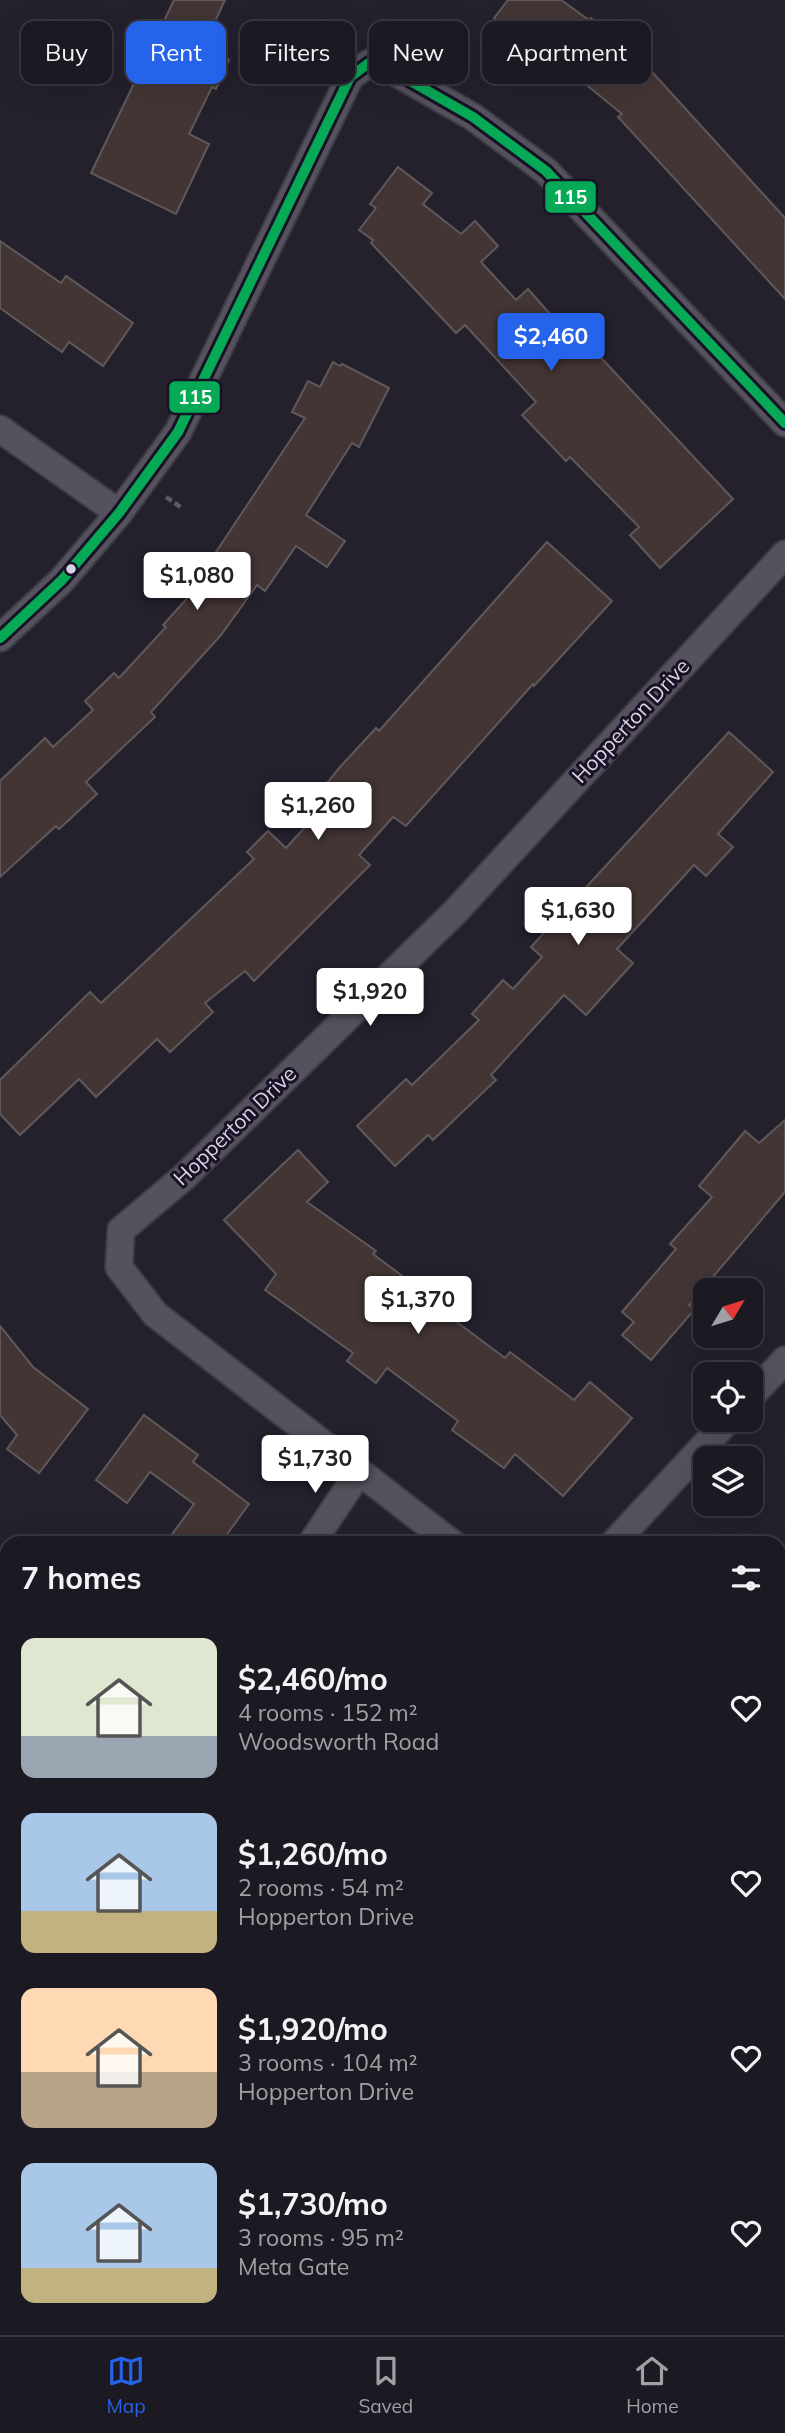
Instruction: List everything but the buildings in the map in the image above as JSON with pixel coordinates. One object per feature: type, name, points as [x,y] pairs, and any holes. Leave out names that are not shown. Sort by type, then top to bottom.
[{"type":"street","points":[[0,638],[62,580],[119,513],[178,432],[350,77],[369,62],[393,71],[473,117],[546,171],[785,423]]},
{"type":"street","points":[[0,429],[119,513]]},
{"type":"street","name":"Hopperton Drive","points":[[443,1536],[155,1314],[119,1268],[121,1230],[184,1177],[456,911],[785,554]]},
{"type":"street","points":[[763,1383],[785,1360]]},
{"type":"street","points":[[620,1536],[717,1432]]},
{"type":"street","points":[[316,1536],[359,1472]]},
{"type":"transit line","name":"115","points":[[0,638],[62,580],[119,513],[178,432],[350,77],[369,63],[393,71],[473,117],[546,171],[785,423]]}]
